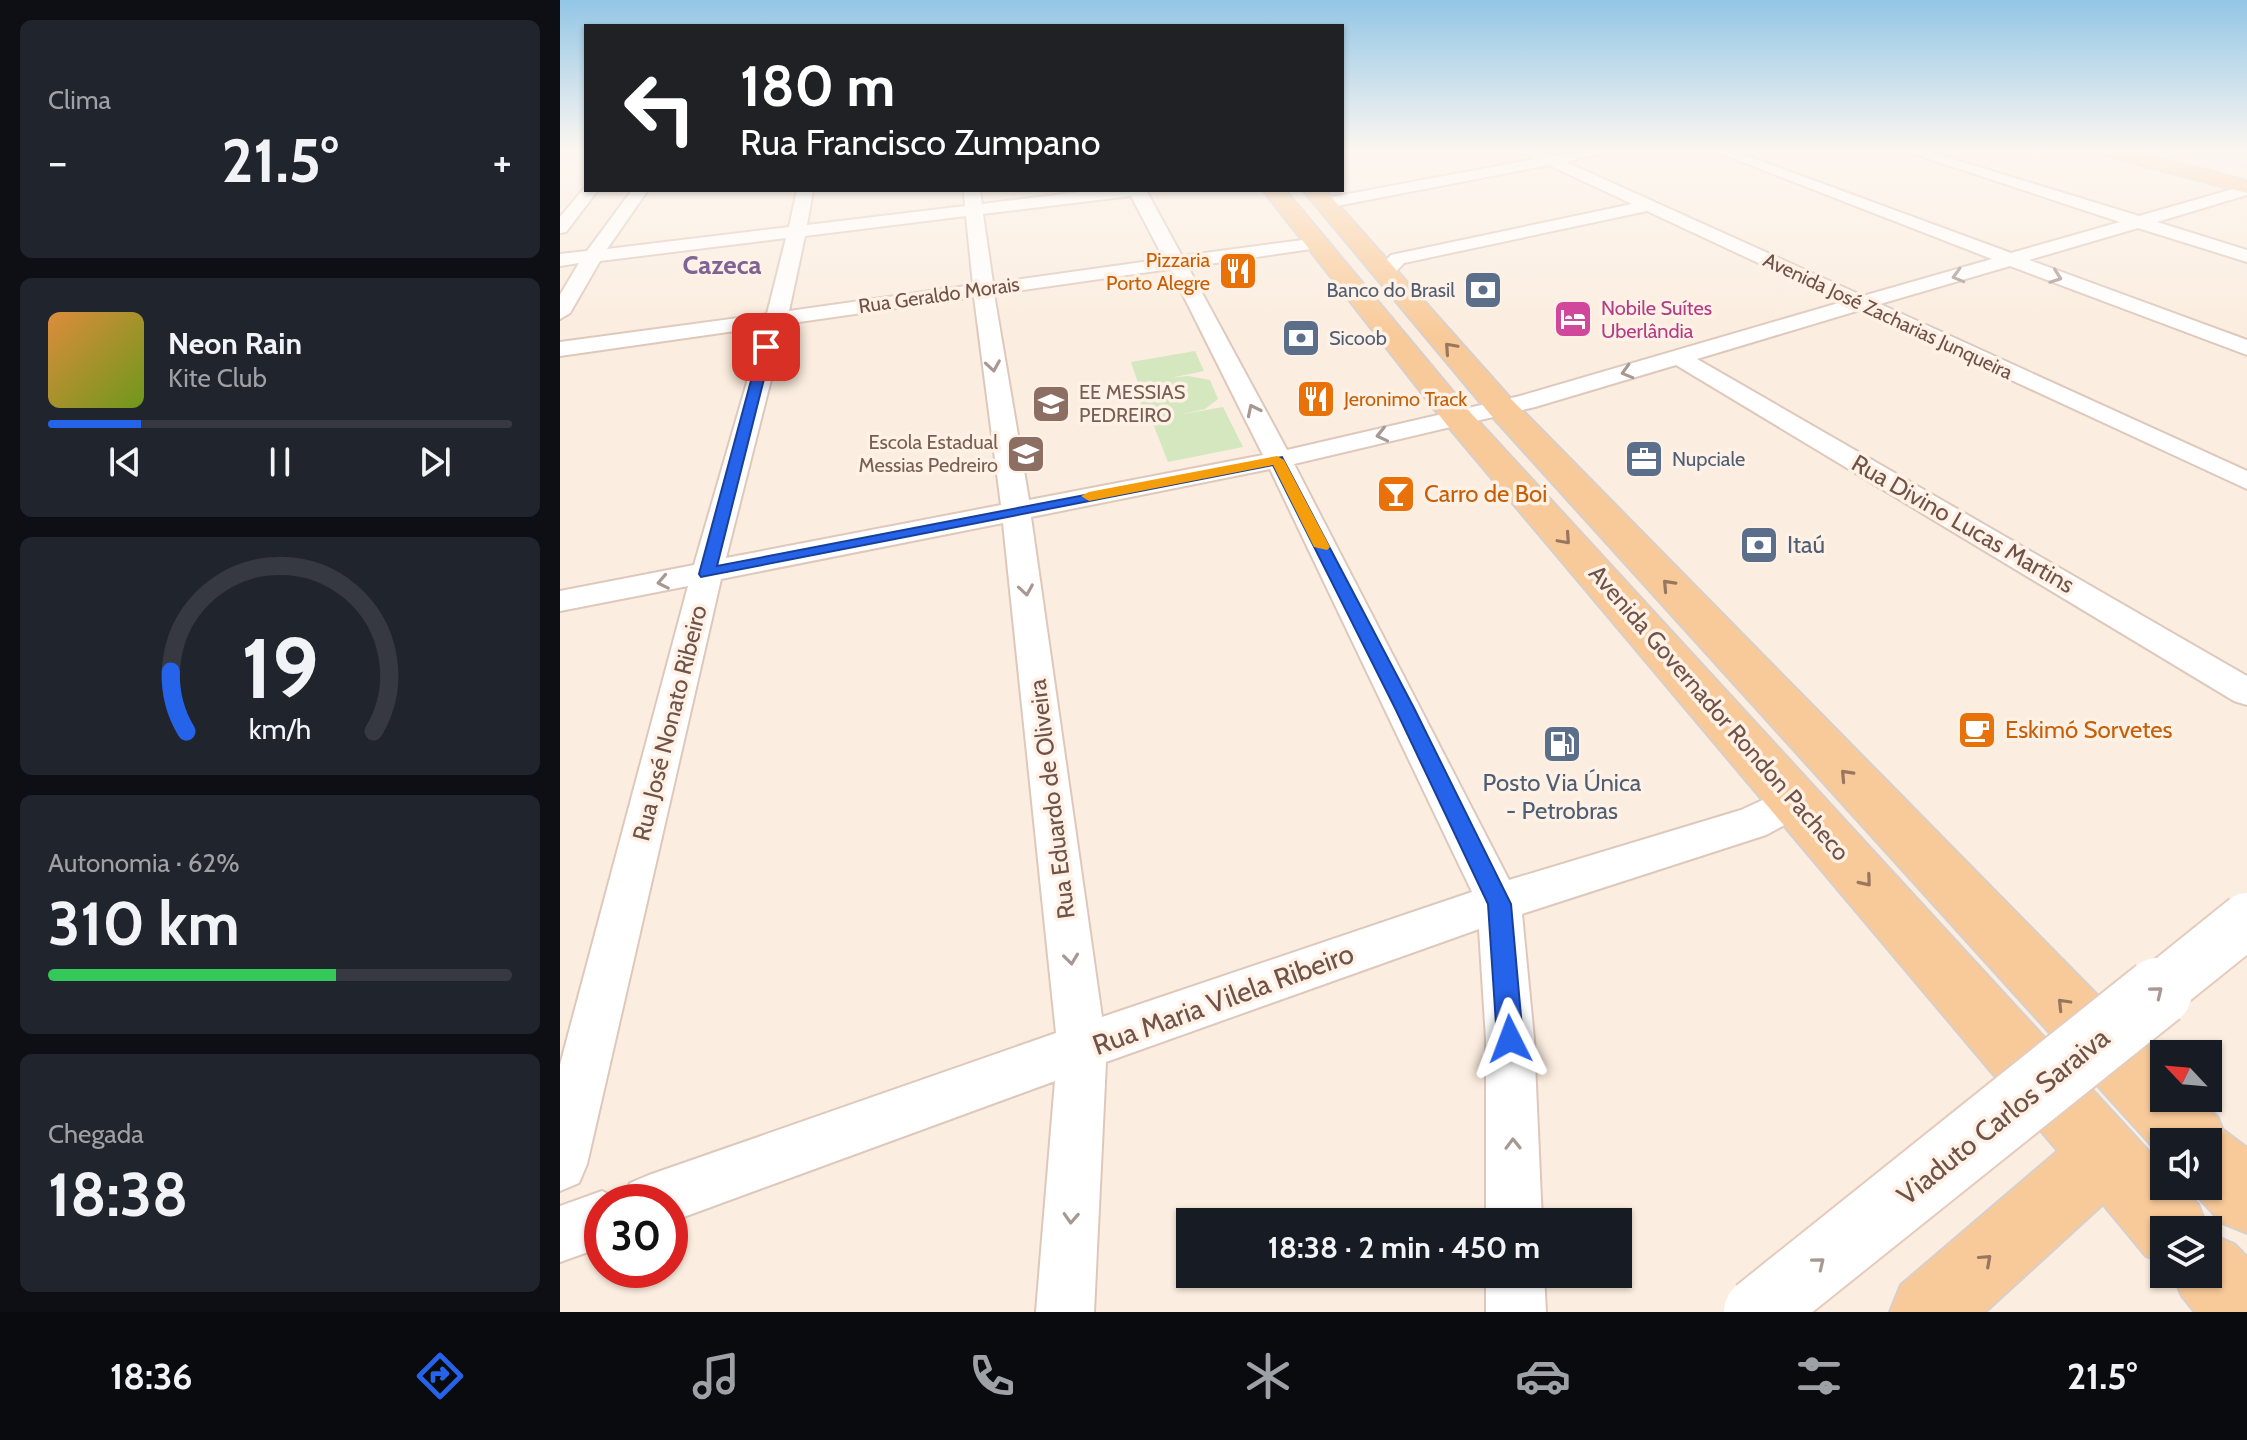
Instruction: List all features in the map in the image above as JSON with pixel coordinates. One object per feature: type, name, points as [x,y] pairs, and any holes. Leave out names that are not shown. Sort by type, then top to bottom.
[{"type":"main road","name":"Avenida Governador Rondon Pacheco","points":[[1292,212],[1479,413],[2180,1128]]},
{"type":"main road","name":"Avenida Governador Rondon Pacheco","points":[[1333,212],[1384,273],[1479,413],[1797,800],[2159,1216]]},
{"type":"main road","name":"Viaduto Carlos Saraiva","points":[[1758,1312],[2247,920]]},
{"type":"main road","points":[[1928,1312],[2058,1200],[2104,1155]]},
{"type":"main road","points":[[2222,1172],[2247,1198]]},
{"type":"main road","points":[[2222,1285],[2246,1312]]},
{"type":"street","points":[[560,228],[573,212]]},
{"type":"street","points":[[560,313],[594,254],[624,212]]},
{"type":"street","name":"Rua José Nonato Ribeiro","points":[[560,1164],[707,574],[766,347],[777,318],[800,212]]},
{"type":"street","points":[[560,260],[796,229],[896,212]]},
{"type":"street","name":"Rua Eduardo de Oliveira","points":[[975,212],[1030,613],[1082,1049],[1065,1312]]},
{"type":"street","points":[[1148,212],[1231,364],[1499,904],[1510,1039],[1514,1208]]},
{"type":"street","points":[[1384,273],[1398,259],[1620,212]]},
{"type":"street","name":"Avenida José Zacharias Junqueira","points":[[1663,212],[2247,481]]},
{"type":"street","points":[[1884,212],[2247,348]]},
{"type":"street","points":[[2106,212],[2247,256]]},
{"type":"street","points":[[560,601],[1277,460],[1479,413],[2173,212]]},
{"type":"street","name":"Rua Geraldo Morais","points":[[560,349],[1318,243]]},
{"type":"street","name":"Rua Divino Lucas Martins","points":[[1678,357],[2247,692]]},
{"type":"street","name":"Rua Maria Vilela Ribeiro","points":[[688,1188],[1319,963],[1613,865],[1752,823],[1797,800]]},
{"type":"street","points":[[560,1234],[584,1225]]},
{"type":"street","points":[[1515,1288],[1516,1312]]},
{"type":"green space","points":[[1195,351],[1204,371],[1170,378],[1188,376],[1210,380],[1218,399],[1205,409],[1178,415],[1223,407],[1243,447],[1168,462],[1152,421],[1166,417],[1145,415],[1136,392],[1152,381],[1138,383],[1131,362]]},
{"type":"slow traffic","points":[[1089,496],[1277,460],[1322,547]]},
{"type":"place","name":"Pizzaria Porto Alegre","points":[[1238,271]]},
{"type":"place","name":"Banco do Brasil","points":[[1483,290]]},
{"type":"place","name":"Nobile Suítes Uberlândia","points":[[1573,319]]},
{"type":"place","name":"Sicoob","points":[[1301,338]]},
{"type":"place","name":"Jeronimo Track","points":[[1316,399]]},
{"type":"place","name":"EE MESSIAS PEDREIRO","points":[[1051,404]]},
{"type":"place","name":"Escola Estadual Messias Pedreiro","points":[[1026,454]]},
{"type":"place","name":"Nupciale","points":[[1644,459]]},
{"type":"place","name":"Carro de Boi","points":[[1396,494]]},
{"type":"place","name":"Itaú","points":[[1759,545]]},
{"type":"place","name":"Eskimó Sorvetes","points":[[1977,730]]},
{"type":"place","name":"Posto Via Única - Petrobras","points":[[1562,744]]},
{"type":"district","name":"Cazeca","points":[[722,265]]},
{"type":"route","points":[[766,347],[707,574],[1139,485],[1277,460],[1404,708],[1499,904],[1510,1039]]}]
